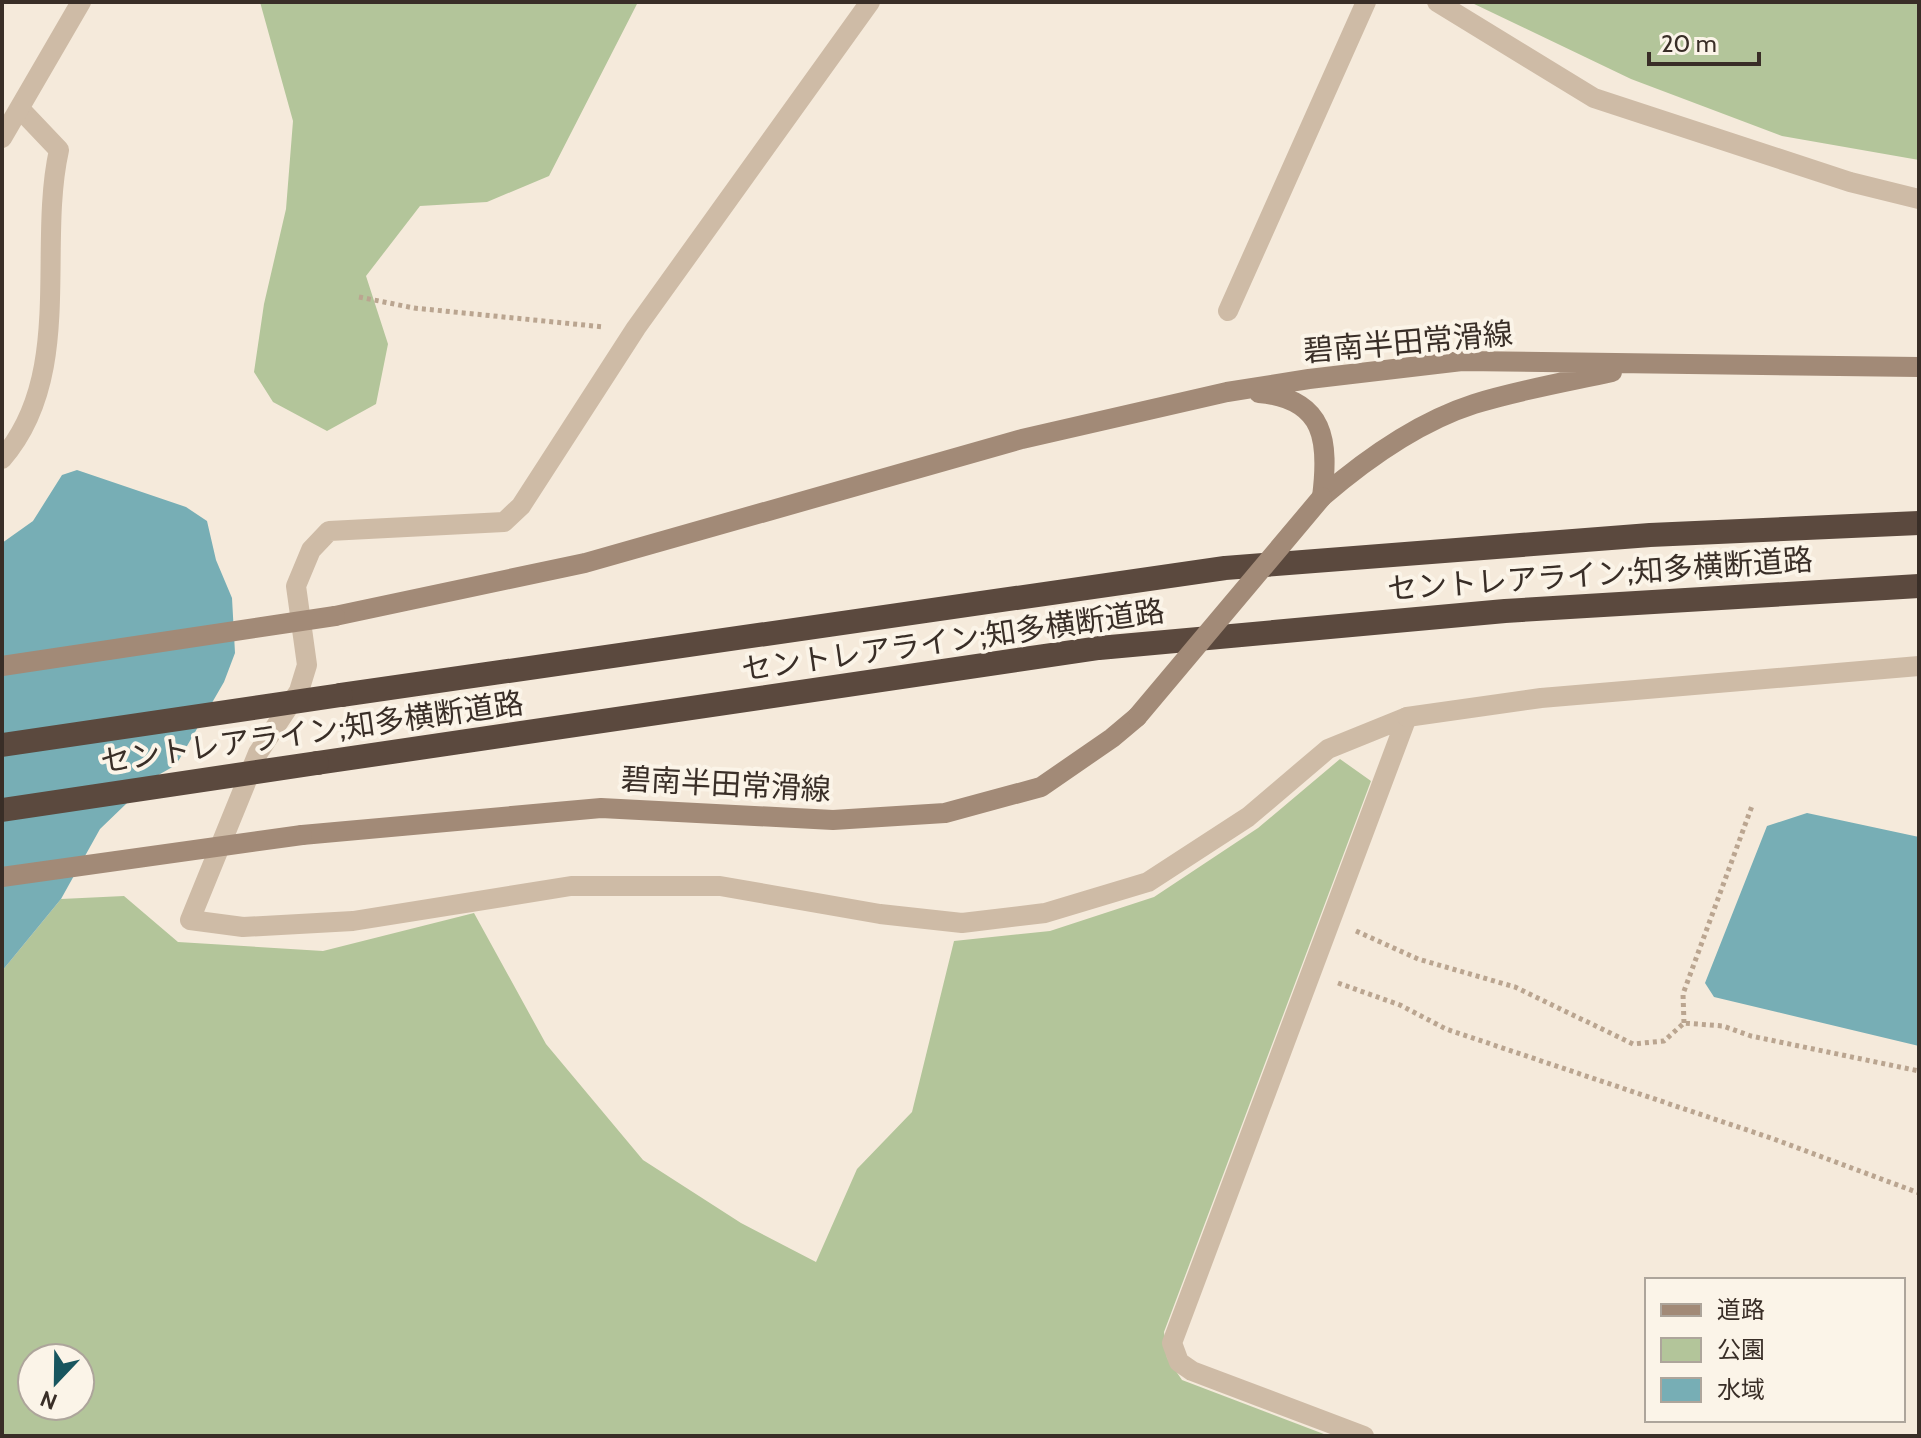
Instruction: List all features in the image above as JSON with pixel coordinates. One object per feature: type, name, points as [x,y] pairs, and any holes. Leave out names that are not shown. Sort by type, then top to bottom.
[{"type":"highway","name":"セントレアライン;知多横断道路","points":[[2,745],[1225,568],[1650,535],[1919,523]]},
{"type":"highway","name":"セントレアライン;知多横断道路","points":[[2,810],[1099,648],[1505,611],[1919,586]]},
{"type":"main road","name":"碧南半田常滑線","points":[[2,666],[335,616],[585,563],[1022,439],[1227,392],[1462,361],[1919,367]]},
{"type":"main road","name":"碧南半田常滑線","points":[[2,877],[302,835],[601,808],[833,820],[945,813],[1041,787],[1137,717],[1322,497],[1356,468],[1398,440],[1472,405],[1643,365]]},
{"type":"main road","name":"碧南半田常滑線","points":[[1227,392],[1286,398],[1308,412],[1324,432],[1327,458],[1322,497]]},
{"type":"street","points":[[2,138],[81,2]]},
{"type":"street","points":[[870,2],[633,332],[521,506],[504,522],[329,531],[311,550],[296,586],[307,665],[299,691],[258,753],[190,920],[243,927],[353,921],[571,886],[720,886],[880,914],[962,923],[1045,913],[1148,882],[1248,817],[1328,749],[1407,717],[1541,698],[1919,666]]},
{"type":"street","points":[[1228,311],[1366,2]]},
{"type":"street","points":[[1437,2],[1594,98],[1850,182],[1919,199]]},
{"type":"street","points":[[2,459],[19,440],[36,396],[47,349],[52,185],[59,150],[21,110]]},
{"type":"street","points":[[1364,1436],[1192,1371],[1179,1362],[1172,1343],[1407,717]]},
{"type":"path","points":[[359,297],[414,308],[633,332]]},
{"type":"path","points":[[1684,1023],[1683,994],[1752,806]]},
{"type":"path","points":[[1331,921],[1418,959],[1515,987],[1633,1044],[1664,1041],[1684,1023],[1723,1026],[1751,1036],[1919,1071]]},
{"type":"path","points":[[1310,973],[1400,1005],[1446,1029],[1771,1138],[1919,1193]]},
{"type":"green space","points":[[260,2],[638,2],[549,176],[487,202],[420,206],[366,276],[388,344],[376,404],[327,431],[273,402],[254,372],[264,304],[286,209],[293,121]]},
{"type":"green space","points":[[1470,2],[1919,2],[1919,160],[1782,136],[1631,79]]},
{"type":"green space","points":[[1340,759],[1371,781],[1164,1332],[1167,1358],[1182,1380],[1329,1436],[2,1436],[2,971],[61,899],[124,896],[178,942],[323,951],[474,913],[546,1044],[643,1160],[741,1223],[816,1262],[857,1169],[912,1112],[954,941],[1050,931],[1154,897],[1258,828]]},
{"type":"water","points":[[77,470],[186,507],[207,521],[216,560],[232,598],[235,653],[224,682],[176,765],[153,778],[100,829],[61,899],[2,971],[2,543],[33,521],[62,475]]},
{"type":"water","points":[[1807,813],[1919,837],[1919,1046],[1714,997],[1705,983],[1767,826]]}]
